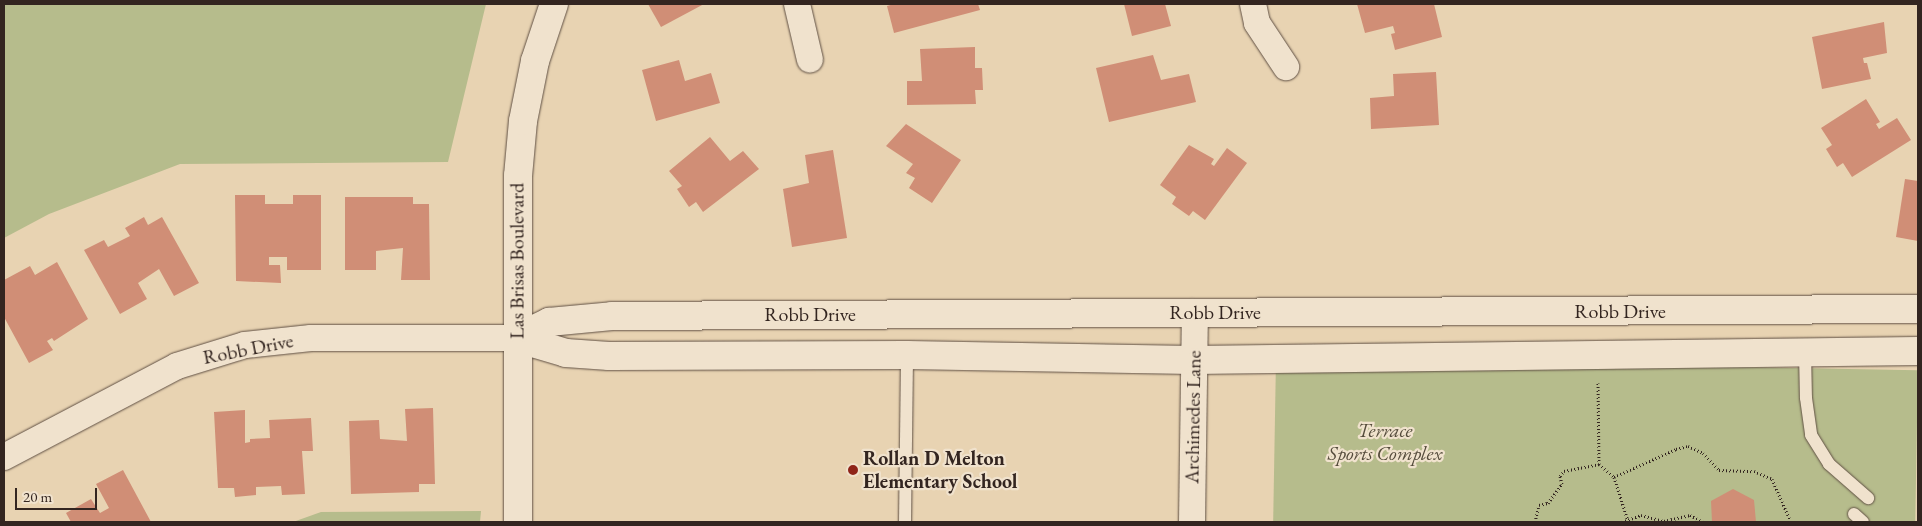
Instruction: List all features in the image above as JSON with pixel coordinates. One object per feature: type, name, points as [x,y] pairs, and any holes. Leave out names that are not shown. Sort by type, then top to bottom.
[{"type":"street","name":"Las Brisas Boulevard","points":[[518,522],[516,338],[518,176],[523,121],[536,61],[554,4]]},
{"type":"street","points":[[797,4],[810,60]]},
{"type":"street","points":[[1253,4],[1258,23],[1269,44],[1286,67]]},
{"type":"street","name":"Robb Drive","points":[[516,338],[549,322],[612,316],[1918,309]]},
{"type":"street","name":"Archimedes Lane","points":[[1192,522],[1195,312]]},
{"type":"street","name":"Robb Drive","points":[[4,457],[176,366],[245,345],[311,338],[516,338],[566,353],[609,356],[906,355],[1193,360],[1918,351]]},
{"type":"lane","points":[[1805,352],[1806,398],[1812,435],[1829,464],[1868,498]]},
{"type":"lane","points":[[905,522],[906,355]]},
{"type":"path","points":[[1598,376],[1598,464]]},
{"type":"path","points":[[1614,477],[1676,448],[1688,446],[1703,453],[1718,470],[1754,471],[1772,479],[1791,522]]},
{"type":"path","points":[[1598,464],[1614,477],[1628,521]]},
{"type":"path","points":[[1535,522],[1539,505],[1548,503],[1562,484],[1560,476],[1564,471],[1598,464]]},
{"type":"path","points":[[1622,522],[1640,515],[1664,521],[1690,515],[1703,522]]},
{"type":"green space","points":[[4,4],[486,4],[448,162],[180,164],[49,214],[4,238]]},
{"type":"green space","name":"Terrace Sports Complex","points":[[1276,359],[1918,370],[1915,522],[1273,522]]},
{"type":"green space","points":[[481,511],[480,522],[293,522],[321,512]]},
{"type":"building","points":[[648,4],[704,4],[661,27]]},
{"type":"building","points":[[894,4],[978,4],[980,10],[894,33],[887,6]]},
{"type":"building","points":[[1124,4],[1165,4],[1171,26],[1132,36]]},
{"type":"building","points":[[1357,4],[1434,4],[1442,37],[1395,50],[1391,34],[1395,33],[1393,26],[1365,33]]},
{"type":"building","points":[[1884,22],[1887,53],[1863,58],[1864,63],[1867,63],[1871,79],[1822,89],[1812,37]]},
{"type":"building","points":[[975,47],[975,68],[982,68],[983,90],[975,90],[976,104],[907,105],[907,81],[922,81],[920,49]]},
{"type":"building","points":[[1153,55],[1161,80],[1189,74],[1196,102],[1109,122],[1096,68]]},
{"type":"building","points":[[679,60],[685,81],[711,73],[720,103],[656,121],[642,70]]},
{"type":"building","points":[[1436,72],[1439,125],[1371,129],[1370,98],[1394,96],[1393,74]]},
{"type":"building","points":[[1866,99],[1880,122],[1876,124],[1879,129],[1897,118],[1911,140],[1852,177],[1843,163],[1837,167],[1826,149],[1832,145],[1821,128]]},
{"type":"building","points":[[906,124],[961,160],[932,203],[909,188],[915,178],[906,173],[913,164],[886,146]]},
{"type":"building","points":[[710,137],[730,161],[743,151],[759,169],[703,212],[696,202],[689,207],[677,189],[682,186],[669,171]]},
{"type":"building","points":[[1189,145],[1214,159],[1211,164],[1214,166],[1227,148],[1247,163],[1205,220],[1193,211],[1189,216],[1172,204],[1176,197],[1160,185]]},
{"type":"building","points":[[833,150],[847,238],[792,247],[783,189],[809,183],[805,155]]},
{"type":"building","points":[[1905,179],[1918,181],[1918,241],[1896,237]]},
{"type":"building","points":[[235,195],[265,195],[265,204],[293,204],[293,195],[321,195],[321,270],[287,270],[287,257],[269,257],[269,265],[280,265],[281,283],[236,281]]},
{"type":"building","points":[[345,197],[413,197],[413,204],[429,204],[430,280],[401,280],[403,248],[376,251],[376,270],[345,270]]},
{"type":"building","points":[[144,217],[148,225],[162,217],[199,283],[174,296],[159,269],[138,283],[147,299],[120,314],[84,250],[104,240],[108,247],[130,236],[125,228]]},
{"type":"building","points":[[57,262],[88,319],[54,341],[52,338],[47,341],[53,350],[29,363],[4,317],[4,280],[30,266],[35,275]]},
{"type":"building","points":[[433,408],[435,484],[419,484],[419,492],[351,494],[349,421],[379,420],[380,439],[407,441],[405,409]]},
{"type":"building","points":[[245,410],[245,443],[250,442],[250,439],[270,438],[269,420],[311,418],[313,451],[302,451],[305,494],[282,495],[281,486],[256,487],[256,495],[235,497],[234,488],[218,488],[214,412]]},
{"type":"building","points":[[123,470],[151,522],[71,522],[66,513],[91,499],[100,513],[109,508],[96,484]]},
{"type":"building","points":[[1733,489],[1754,500],[1756,522],[1712,522],[1711,501]]},
{"type":"place","name":"Rollan D Melton Elementary School","points":[[853,470]]}]
